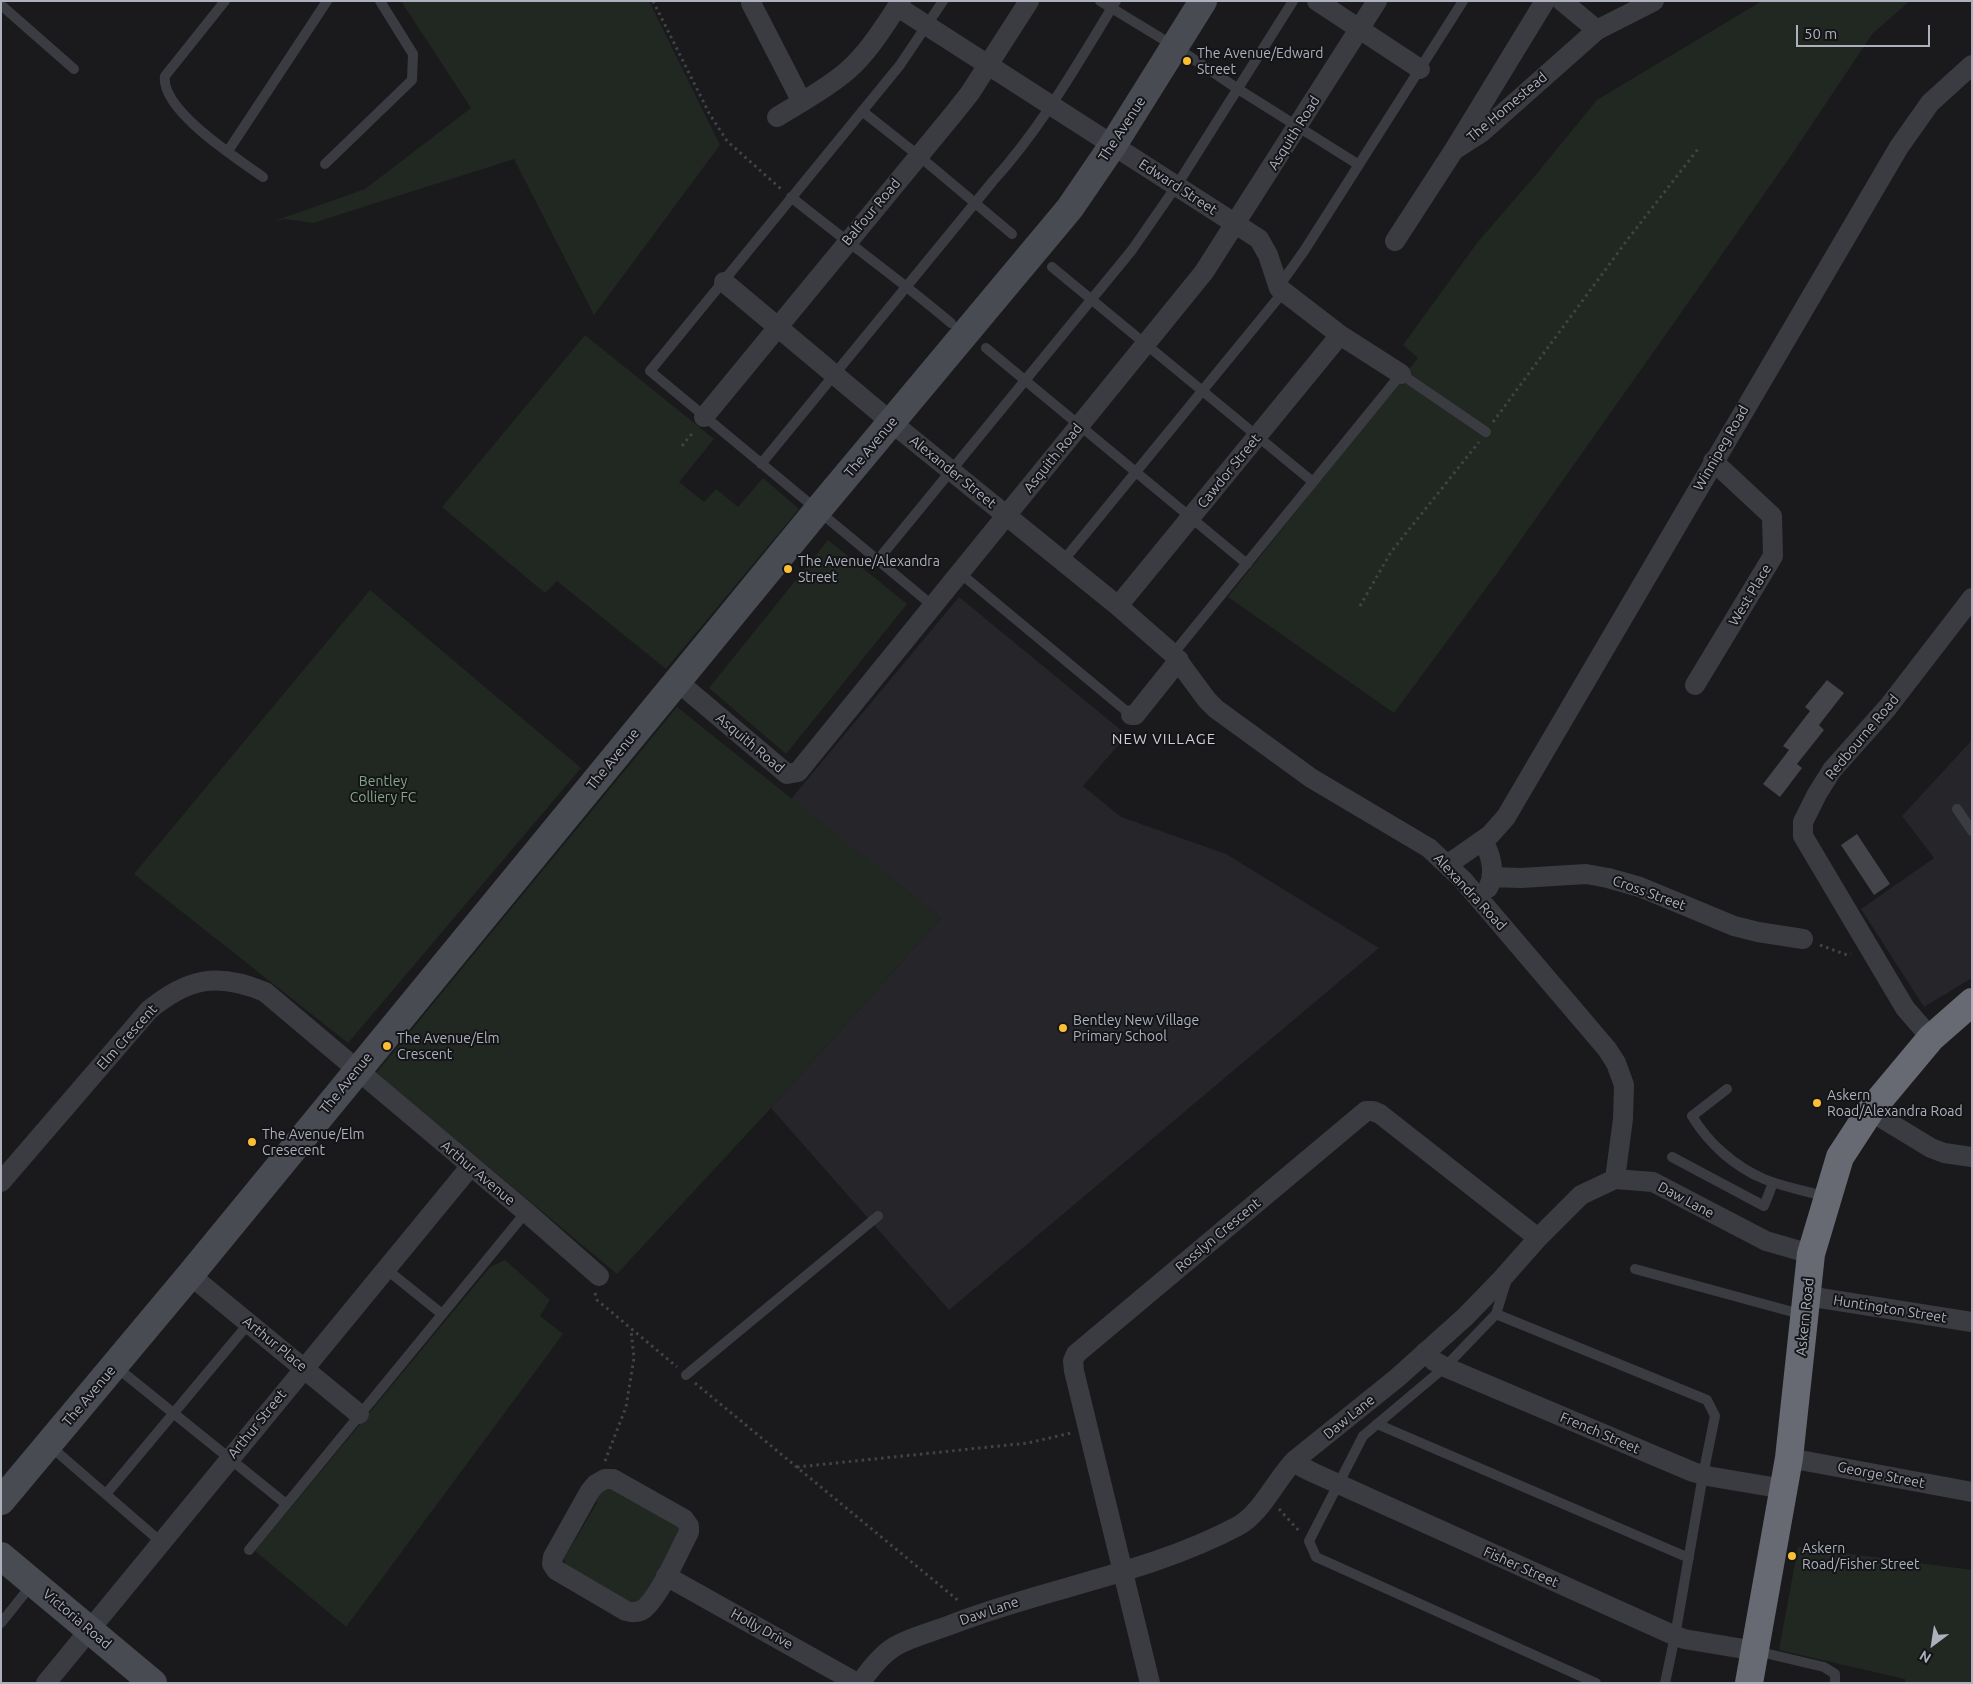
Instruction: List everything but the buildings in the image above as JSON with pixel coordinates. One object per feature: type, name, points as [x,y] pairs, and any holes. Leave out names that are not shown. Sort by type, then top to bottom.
[{"type":"highway","name":"Askern Road","points":[[1749,1683],[1789,1458],[1811,1254],[1840,1157],[1870,1111],[1930,1038],[1972,1002]]},
{"type":"street","name":"Balfour Road","points":[[704,417],[970,93],[1029,1]]},
{"type":"street","name":"The Avenue","points":[[1,1501],[190,1275],[356,1070],[817,511],[1070,208],[1203,1]]},
{"type":"street","points":[[1317,1],[1420,69]]},
{"type":"street","name":"Asquith Road","points":[[677,681],[787,774],[792,775],[798,772],[1204,272],[1377,1]]},
{"type":"street","name":"The Homestead","points":[[1454,150],[1545,1]]},
{"type":"street","points":[[1562,1],[1596,30]]},
{"type":"street","name":"The Homestead","points":[[1454,150],[1482,132],[1596,30],[1654,1]]},
{"type":"street","points":[[751,3],[802,102]]},
{"type":"street","name":"Edward Street","points":[[899,4],[927,26],[1259,239],[1268,255],[1281,289]]},
{"type":"street","points":[[777,117],[848,70],[870,47],[899,4]]},
{"type":"street","name":"Winnipeg Road","points":[[1447,865],[1483,841],[1506,817],[1899,147],[1930,103],[1972,65]]},
{"type":"street","points":[[1395,241],[1454,150]]},
{"type":"street","name":"Alexander Street","points":[[724,282],[891,422],[1118,606],[1178,659]]},
{"type":"street","points":[[1281,289],[1340,336],[1401,374]]},
{"type":"street","name":"Cawdor Street","points":[[1118,606],[1340,336]]},
{"type":"street","name":"West Place","points":[[1696,685],[1773,556],[1772,516],[1713,462]]},
{"type":"street","name":"Redbourne Road","points":[[1930,1038],[1905,1008],[1803,836],[1803,822],[1832,770],[1888,707],[1972,598]]},
{"type":"street","points":[[1131,715],[1135,715],[1178,659]]},
{"type":"street","name":"Alexandra Road","points":[[1178,659],[1207,700],[1216,709],[1311,778],[1429,848],[1478,898],[1607,1049],[1616,1063],[1624,1085],[1623,1119],[1615,1179]]},
{"type":"street","points":[[1478,898],[1489,886],[1492,877],[1489,851],[1483,841]]},
{"type":"street","name":"Cross Street","points":[[1492,877],[1521,878],[1571,874],[1601,876],[1640,887],[1734,926],[1803,939]]},
{"type":"street","name":"Elm Crescent","points":[[1,1182],[149,1010],[165,996],[185,986],[203,981],[226,981],[246,984],[265,992],[356,1070]]},
{"type":"street","name":"Arthur Avenue","points":[[356,1070],[526,1212],[594,1273]]},
{"type":"street","name":"Rosslyn Crescent","points":[[1150,1683],[1074,1371],[1073,1361],[1076,1354],[1366,1111],[1380,1114],[1538,1238]]},
{"type":"street","points":[[1870,1111],[1930,1148],[1944,1153],[1972,1158]]},
{"type":"street","name":"Arthur Street","points":[[46,1683],[89,1628],[470,1167]]},
{"type":"street","name":"Daw Lane","points":[[859,1683],[880,1658],[895,1647],[976,1615],[1177,1552],[1240,1525],[1255,1512],[1294,1460],[1397,1378],[1465,1317],[1538,1238],[1581,1196],[1615,1179],[1653,1182],[1766,1241],[1811,1254]]},
{"type":"street","name":"Arthur Place","points":[[190,1275],[358,1414]]},
{"type":"street","name":"Huntington Street","points":[[1806,1305],[1972,1322]]},
{"type":"street","name":"French Street","points":[[1425,1352],[1434,1361],[1445,1367],[1703,1475],[1784,1489]]},
{"type":"street","name":"George Street","points":[[1789,1458],[1972,1492]]},
{"type":"street","name":"Fisher Street","points":[[1294,1460],[1302,1467],[1676,1636],[1756,1651]]},
{"type":"street","points":[[605,1478],[613,1479],[684,1519],[689,1526],[689,1532],[666,1576],[646,1607],[633,1613],[626,1611],[556,1570],[552,1564],[553,1557],[596,1484],[605,1478]]},
{"type":"street","name":"Victoria Road","points":[[1,1556],[153,1683]]},
{"type":"street","name":"Holly Drive","points":[[666,1576],[859,1683]]},
{"type":"lane","points":[[225,1],[165,76],[164,83],[178,108],[191,123],[263,177]]},
{"type":"lane","points":[[228,151],[327,1]]},
{"type":"lane","points":[[325,164],[412,80],[413,54],[380,1]]},
{"type":"lane","points":[[933,606],[650,371],[900,65],[943,1]]},
{"type":"lane","points":[[1100,1],[1114,5],[1238,89],[1359,164]]},
{"type":"lane","points":[[877,560],[1132,250],[1177,185],[1293,1]]},
{"type":"lane","points":[[1063,561],[1202,392],[1281,289],[1463,1]]},
{"type":"lane","points":[[1,5],[74,69]]},
{"type":"lane","points":[[761,464],[1017,154],[1051,105],[1114,5]]},
{"type":"lane","points":[[862,111],[1012,234]]},
{"type":"lane","points":[[791,198],[846,242],[907,286],[951,323]]},
{"type":"lane","points":[[1052,267],[1313,482]]},
{"type":"lane","points":[[986,348],[1247,564]]},
{"type":"lane","points":[[1178,659],[1247,564],[1401,374],[1486,432]]},
{"type":"lane","points":[[960,573],[1131,715]]},
{"type":"lane","points":[[1957,809],[1972,831]]},
{"type":"lane","points":[[1727,1089],[1692,1116],[1705,1136],[1726,1156],[1762,1178],[1828,1198]]},
{"type":"lane","points":[[1672,1157],[1764,1206],[1773,1182]]},
{"type":"lane","points":[[249,1550],[358,1414],[526,1212]]},
{"type":"lane","points":[[686,1375],[878,1216]]},
{"type":"lane","points":[[386,1268],[442,1314]]},
{"type":"lane","points":[[1635,1269],[1806,1305]]},
{"type":"lane","points":[[1510,1270],[1496,1314],[1445,1367],[1363,1436],[1309,1541],[1316,1557],[1596,1683]]},
{"type":"lane","points":[[1496,1314],[1707,1400],[1715,1416],[1703,1475],[1676,1636],[1665,1683]]},
{"type":"lane","points":[[106,1494],[249,1323]]},
{"type":"lane","points":[[114,1365],[286,1504]]},
{"type":"lane","points":[[1377,1424],[1689,1558]]},
{"type":"lane","points":[[48,1444],[161,1542]]},
{"type":"lane","points":[[1,1624],[34,1583]]},
{"type":"lane","points":[[1756,1651],[1824,1667],[1834,1674],[1835,1683]]},
{"type":"path","points":[[653,1],[709,113],[727,140],[791,198]]},
{"type":"path","points":[[1360,606],[1391,552],[1468,457],[1628,239],[1698,149]]},
{"type":"path","points":[[1803,939],[1847,955],[1870,949]]},
{"type":"path","points":[[594,1273],[597,1300],[976,1615]]},
{"type":"path","points":[[605,1478],[602,1471],[626,1407],[633,1367],[631,1329]]},
{"type":"path","points":[[796,1467],[1028,1443],[1088,1429]]},
{"type":"path","points":[[1263,1500],[1281,1510],[1309,1541]]},
{"type":"shaded area","name":"Bentley New Village Primary School","points":[[959,597],[1127,735],[1083,786],[1121,817],[1226,854],[1379,948],[949,1310],[771,1108],[941,918],[791,799]]},
{"type":"shaded area","points":[[1972,740],[1972,978],[1924,1007],[1861,909],[1934,858],[1902,816]]},
{"type":"green space","points":[[401,1],[649,1],[720,145],[594,315],[514,159],[313,223],[285,219],[272,222],[365,189],[471,108]]},
{"type":"green space","points":[[1762,1],[1910,1],[1873,33],[1790,157],[1664,337],[1498,572],[1394,713],[1228,597],[1418,358],[1403,345],[1477,243],[1597,100]]},
{"type":"green space","points":[[585,335],[714,439],[679,482],[704,502],[716,489],[738,507],[763,478],[799,509],[666,669],[557,581],[545,593],[442,507]]},
{"type":"green space","points":[[828,540],[907,604],[786,754],[709,688]]},
{"type":"green space","name":"Bentley Colliery FC","points":[[370,590],[581,768],[348,1043],[134,874]]},
{"type":"green space","points":[[677,707],[941,918],[771,1108],[617,1274],[376,1073]]},
{"type":"green space","points":[[505,1260],[550,1300],[540,1316],[563,1334],[346,1627],[255,1551],[490,1267]]},
{"type":"green space","points":[[610,1487],[675,1522],[679,1529],[680,1535],[646,1598],[633,1604],[567,1570],[564,1558],[597,1503],[596,1494]]},
{"type":"green space","points":[[1798,1547],[1972,1570],[1972,1683],[1905,1683],[1905,1679],[1779,1650]]},
{"type":"place","name":"The Avenue/Edward Street","points":[[1187,61]]},
{"type":"place","name":"The Avenue/Alexandra Street","points":[[788,569]]},
{"type":"place","name":"Bentley New Village Primary School","points":[[1063,1028]]},
{"type":"place","name":"The Avenue/Elm Crescent","points":[[387,1046]]},
{"type":"place","name":"Askern Road/Alexandra Road","points":[[1817,1103]]},
{"type":"place","name":"The Avenue/Elm Cresecent","points":[[252,1142]]},
{"type":"place","name":"Askern Road/Fisher Street","points":[[1792,1556]]},
{"type":"district","name":"NEW VILLAGE","points":[[1164,739]]}]
